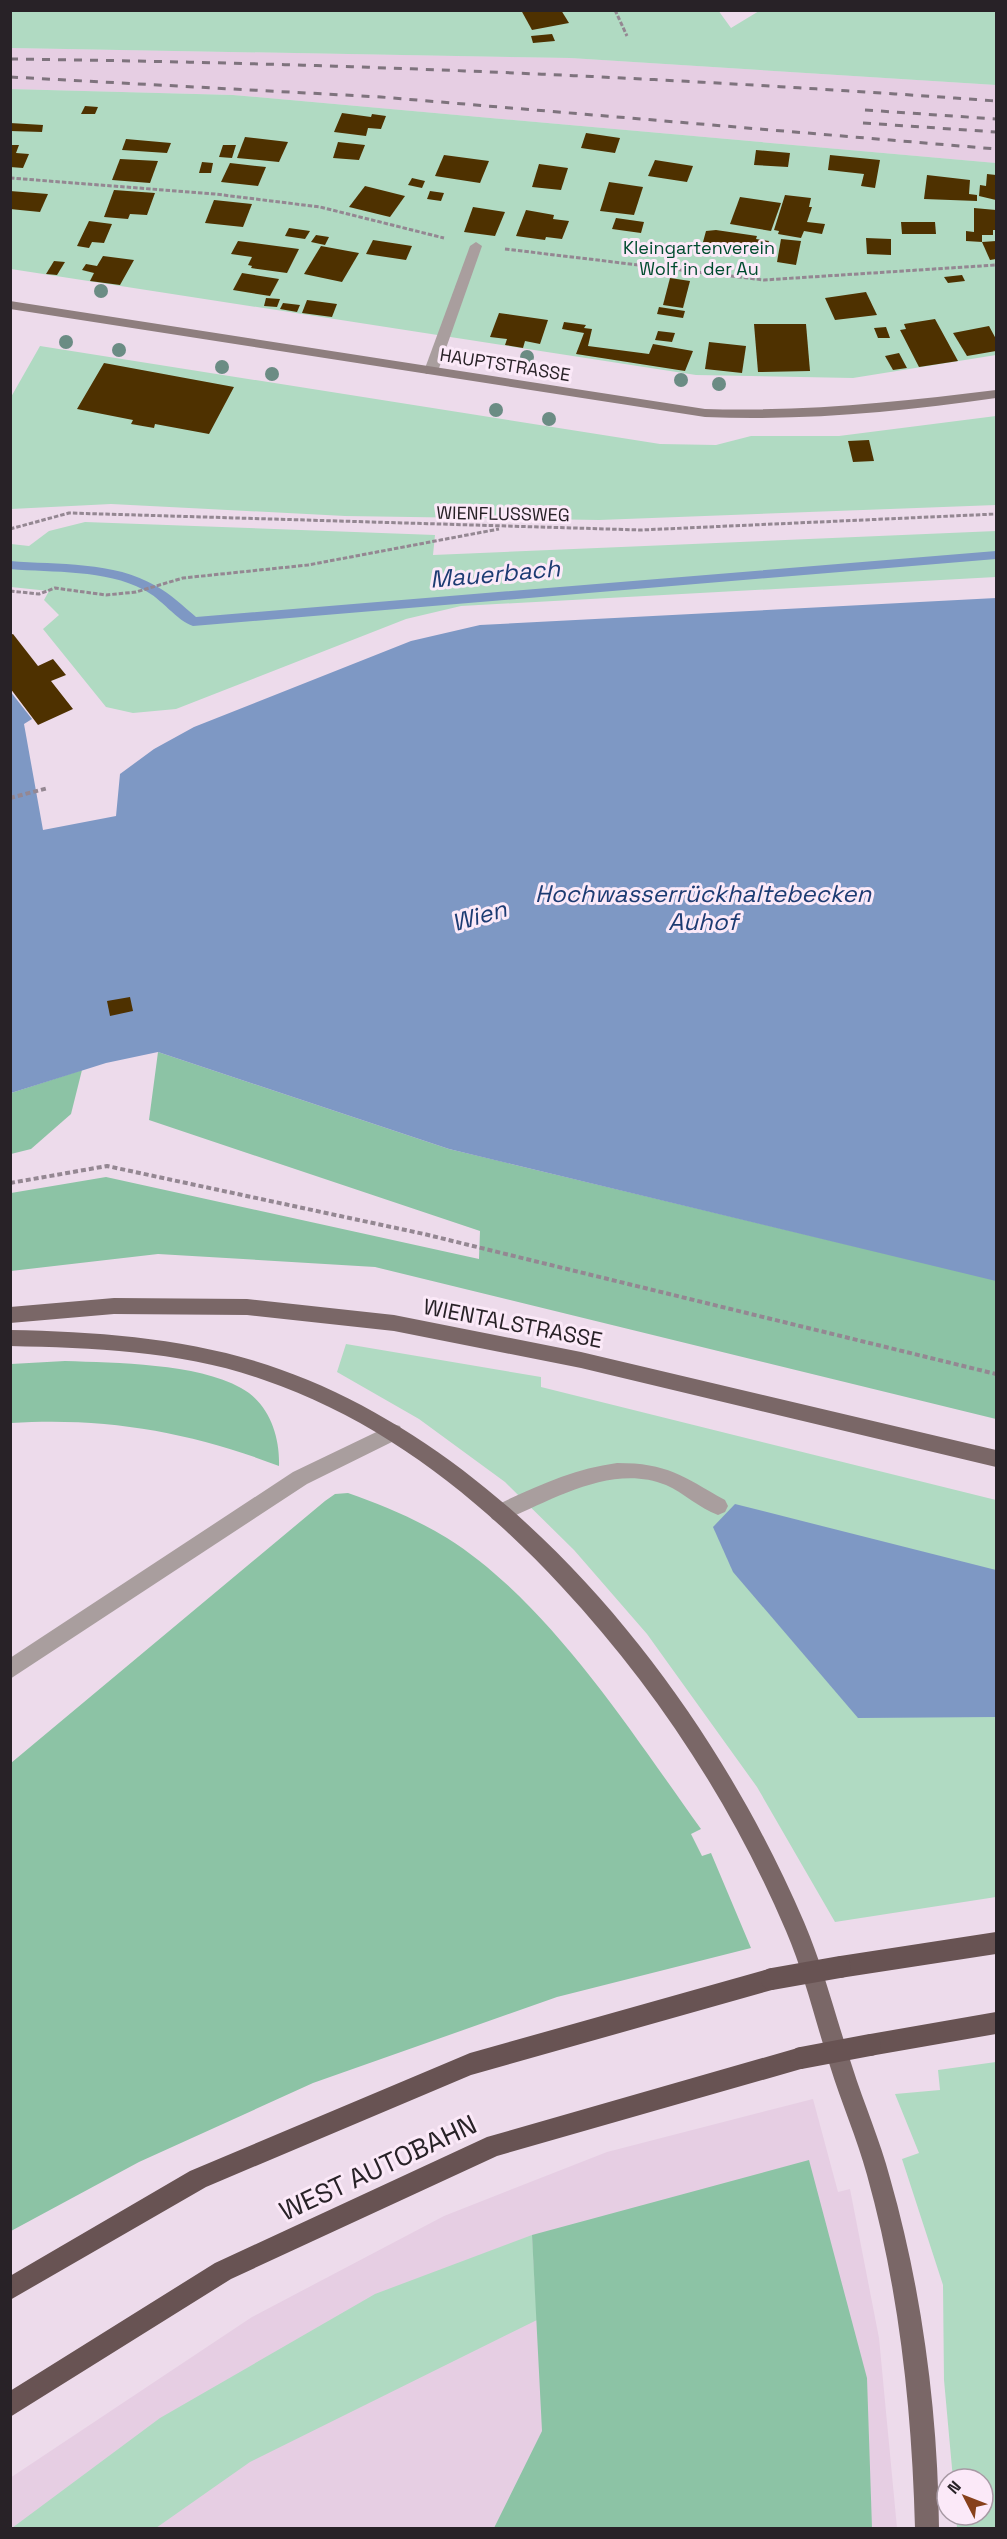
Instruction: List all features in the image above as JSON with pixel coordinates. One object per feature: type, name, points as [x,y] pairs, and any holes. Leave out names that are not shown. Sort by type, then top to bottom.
[{"type":"highway","points":[[10,2289],[198,2179],[471,2064],[772,1979],[996,1943]]},
{"type":"highway","name":"WEST AUTOBAHN","points":[[10,2405],[223,2271],[495,2145],[801,2058],[996,2023]]},
{"type":"main road","name":"HAUPTSTRASSE","points":[[10,305],[647,406],[749,415],[869,410],[996,394]]},
{"type":"main road","name":"WIENTALSTRASSE","points":[[10,1316],[114,1306],[248,1307],[394,1323],[581,1360],[996,1459]]},
{"type":"main road","points":[[10,1338],[106,1339],[167,1347],[232,1361],[295,1383],[393,1432],[445,1467],[542,1551],[639,1663],[679,1720],[747,1830],[795,1928],[882,2187],[908,2322],[926,2470],[927,2529]]},
{"type":"lane","points":[[430,371],[476,246]]},
{"type":"lane","points":[[10,1670],[300,1478],[393,1432]]},
{"type":"lane","points":[[499,1513],[575,1478],[602,1472],[663,1475],[718,1506]]},
{"type":"path","points":[[615,10],[627,36]]},
{"type":"path","name":"WIENFLUSSWEG","points":[[10,529],[69,513],[509,528],[641,530],[996,514]]},
{"type":"path","points":[[10,591],[39,594],[55,588],[106,595],[136,592],[166,582],[210,574],[308,565],[509,528]]},
{"type":"path","points":[[10,798],[48,788]]},
{"type":"path","points":[[10,1183],[107,1166],[435,1237],[996,1374]]},
{"type":"shaded area","points":[[11,48],[570,58],[996,85],[996,163],[233,95],[11,89]]},
{"type":"shaded area","points":[[813,2099],[838,2192],[850,2189],[879,2338],[897,2528],[11,2528],[10,2478],[252,2317],[444,2216],[607,2152]]},
{"type":"green space","points":[[718,10],[731,28],[759,11],[996,11],[996,85],[570,58],[11,48],[10,11]]},
{"type":"green space","name":"Kleingartenverein Wolf in der Au","points":[[10,89],[233,95],[996,163],[996,355],[853,378],[696,375],[11,269]]},
{"type":"green space","points":[[40,346],[660,444],[716,445],[751,436],[839,436],[996,416],[996,505],[599,520],[345,516],[111,504],[11,509],[11,397]]},
{"type":"green space","points":[[85,522],[435,535],[433,555],[996,531],[996,577],[461,606],[406,619],[176,709],[133,713],[106,707],[43,629],[59,615],[44,600],[49,591],[11,587],[11,544],[29,546],[49,531]]},
{"type":"green space","points":[[158,1052],[449,1149],[996,1280],[996,1419],[375,1267],[158,1254],[11,1271],[11,1193],[106,1177],[479,1259],[480,1231],[149,1120]]},
{"type":"green space","points":[[82,1070],[71,1114],[31,1149],[11,1154],[11,1093]]},
{"type":"green space","points":[[346,1344],[541,1377],[541,1387],[996,1500],[996,1897],[835,1922],[757,1787],[647,1634],[574,1550],[505,1482],[419,1419],[337,1372]]},
{"type":"green space","points":[[65,1361],[179,1369],[223,1380],[241,1388],[259,1402],[271,1421],[277,1443],[279,1466],[213,1444],[148,1430],[81,1422],[11,1423],[11,1364]]},
{"type":"green space","points":[[348,1493],[399,1513],[447,1538],[484,1565],[520,1597],[554,1633],[617,1711],[701,1829],[691,1834],[702,1856],[711,1853],[751,1948],[557,1997],[313,2083],[139,2162],[11,2231],[11,1763],[325,1501],[335,1494]]},
{"type":"green space","points":[[996,2062],[996,2528],[957,2528],[995,2527],[995,2467],[952,2467],[944,2380],[943,2285],[902,2159],[919,2153],[895,2094],[940,2090],[938,2070]]},
{"type":"green space","points":[[809,2160],[867,2378],[872,2528],[494,2528],[542,2431],[532,2235]]},
{"type":"green space","points":[[532,2235],[537,2320],[250,2462],[156,2528],[12,2528],[160,2418],[375,2294]]},
{"type":"water","name":"Hochwasserrückhaltebecken Auhof","points":[[996,598],[996,1281],[449,1149],[158,1052],[106,1063],[11,1093],[10,691],[32,719],[24,724],[43,830],[116,816],[120,774],[154,749],[194,727],[411,641],[480,625]]},
{"type":"water","points":[[735,1504],[996,1570],[996,1717],[858,1718],[733,1572],[713,1527]]},
{"type":"building","points":[[521,10],[561,10],[569,23],[532,30]]},
{"type":"building","points":[[552,34],[555,41],[533,43],[531,36]]},
{"type":"building","points":[[85,106],[98,107],[95,114],[81,114]]},
{"type":"building","points":[[342,113],[371,117],[372,114],[386,116],[381,129],[368,128],[366,136],[334,132]]},
{"type":"building","points":[[10,123],[43,125],[42,132],[10,131]]},
{"type":"building","points":[[586,133],[620,138],[615,153],[581,148]]},
{"type":"building","points":[[245,137],[288,142],[279,162],[237,158]]},
{"type":"building","points":[[126,139],[171,143],[167,153],[122,150]]},
{"type":"building","points":[[338,142],[365,145],[359,160],[333,158]]},
{"type":"building","points":[[10,145],[19,145],[16,153],[29,154],[23,168],[10,167]]},
{"type":"building","points":[[223,145],[236,145],[232,158],[219,157]]},
{"type":"building","points":[[756,150],[790,153],[788,167],[754,165]]},
{"type":"building","points":[[444,155],[489,161],[480,183],[435,176]]},
{"type":"building","points":[[830,155],[880,160],[875,188],[861,186],[864,174],[828,170]]},
{"type":"building","points":[[120,159],[158,161],[150,183],[112,180]]},
{"type":"building","points":[[655,160],[693,166],[687,182],[648,176]]},
{"type":"building","points":[[202,162],[213,163],[211,173],[199,173]]},
{"type":"building","points":[[230,163],[266,167],[258,186],[221,182]]},
{"type":"building","points":[[539,164],[568,168],[561,190],[532,187]]},
{"type":"building","points":[[987,174],[996,175],[996,200],[979,196],[980,185],[986,186]]},
{"type":"building","points":[[927,175],[970,180],[969,194],[977,195],[977,201],[924,199]]},
{"type":"building","points":[[412,178],[425,181],[422,188],[408,185]]},
{"type":"building","points":[[609,182],[643,187],[634,215],[600,211]]},
{"type":"building","points":[[365,186],[405,196],[390,217],[349,207]]},
{"type":"building","points":[[114,190],[155,193],[147,215],[130,214],[128,219],[104,217]]},
{"type":"building","points":[[10,191],[48,194],[40,212],[10,209]]},
{"type":"building","points":[[430,191],[444,193],[441,201],[427,199]]},
{"type":"building","points":[[785,195],[811,198],[809,207],[812,207],[807,222],[825,224],[822,234],[804,231],[801,238],[778,234],[779,231],[774,230]]},
{"type":"building","points":[[740,197],[781,203],[771,231],[730,224]]},
{"type":"building","points":[[214,200],[252,204],[243,227],[205,223]]},
{"type":"building","points":[[473,207],[505,212],[495,236],[464,232]]},
{"type":"building","points":[[974,208],[996,210],[996,230],[993,230],[993,235],[982,235],[982,242],[966,241],[966,231],[974,232]]},
{"type":"building","points":[[526,210],[554,215],[553,219],[569,221],[562,239],[546,237],[545,240],[516,236]]},
{"type":"building","points":[[616,218],[644,222],[641,233],[612,229]]},
{"type":"building","points":[[89,221],[112,224],[104,243],[92,242],[89,248],[77,246]]},
{"type":"building","points":[[901,222],[935,222],[936,234],[902,234]]},
{"type":"building","points":[[289,228],[310,231],[305,239],[285,236]]},
{"type":"building","points":[[716,230],[757,236],[756,239],[769,241],[766,251],[703,242],[706,231]]},
{"type":"building","points":[[316,235],[329,237],[325,245],[311,242]]},
{"type":"building","points":[[866,238],[891,239],[891,255],[867,254]]},
{"type":"building","points":[[781,239],[801,241],[796,265],[777,262]]},
{"type":"building","points":[[373,240],[412,246],[406,260],[366,254]]},
{"type":"building","points":[[238,241],[299,249],[287,273],[251,268],[252,266],[248,265],[252,257],[231,254]]},
{"type":"building","points":[[996,241],[996,259],[990,260],[982,242]]},
{"type":"building","points":[[321,246],[359,253],[342,282],[304,274]]},
{"type":"building","points":[[103,256],[134,260],[120,285],[90,281],[94,273],[82,270],[86,264],[97,266]]},
{"type":"building","points":[[54,261],[65,262],[57,275],[46,274]]},
{"type":"building","points":[[242,273],[279,279],[270,296],[233,290]]},
{"type":"building","points":[[962,275],[965,281],[948,283],[944,277]]},
{"type":"building","points":[[670,278],[690,281],[683,308],[663,305]]},
{"type":"building","points":[[866,292],[877,315],[835,320],[825,298]]},
{"type":"building","points":[[266,298],[280,299],[277,307],[264,306]]},
{"type":"building","points":[[307,300],[337,304],[332,317],[302,313]]},
{"type":"building","points":[[283,303],[300,305],[297,312],[280,309]]},
{"type":"building","points":[[659,307],[685,311],[683,318],[657,314]]},
{"type":"building","points":[[499,313],[548,320],[540,344],[525,341],[523,348],[505,345],[507,339],[490,337]]},
{"type":"building","points":[[935,319],[958,361],[919,367],[900,330],[906,329],[904,324]]},
{"type":"building","points":[[564,322],[586,325],[584,328],[592,329],[588,346],[649,354],[653,344],[693,351],[685,371],[576,354],[584,333],[562,329]]},
{"type":"building","points":[[754,324],[806,324],[810,371],[758,372]]},
{"type":"building","points":[[989,326],[996,339],[996,351],[967,356],[953,333]]},
{"type":"building","points":[[886,327],[890,338],[878,338],[874,328]]},
{"type":"building","points":[[658,331],[675,333],[672,342],[655,340]]},
{"type":"building","points":[[709,342],[746,346],[742,373],[705,369]]},
{"type":"building","points":[[899,353],[907,368],[893,370],[885,356]]},
{"type":"building","points":[[104,363],[234,387],[209,434],[155,424],[154,428],[131,424],[133,420],[77,409]]},
{"type":"building","points":[[869,440],[874,461],[853,462],[848,441]]},
{"type":"building","points":[[13,634],[38,666],[53,659],[66,675],[51,681],[73,709],[38,725],[10,688],[10,635]]},
{"type":"building","points":[[130,997],[133,1011],[110,1016],[107,1001]]},
{"type":"waterway","name":"Mauerbach","points":[[10,565],[100,572],[134,580],[161,595],[193,622],[996,555]]},
{"type":"railway","points":[[10,59],[503,72],[996,101]]},
{"type":"railway","points":[[10,77],[381,97],[996,149]]},
{"type":"railway","points":[[865,110],[996,119]]},
{"type":"railway","points":[[863,123],[996,132]]},
{"type":"water label","name":"Wien","points":[[479,916]]}]
